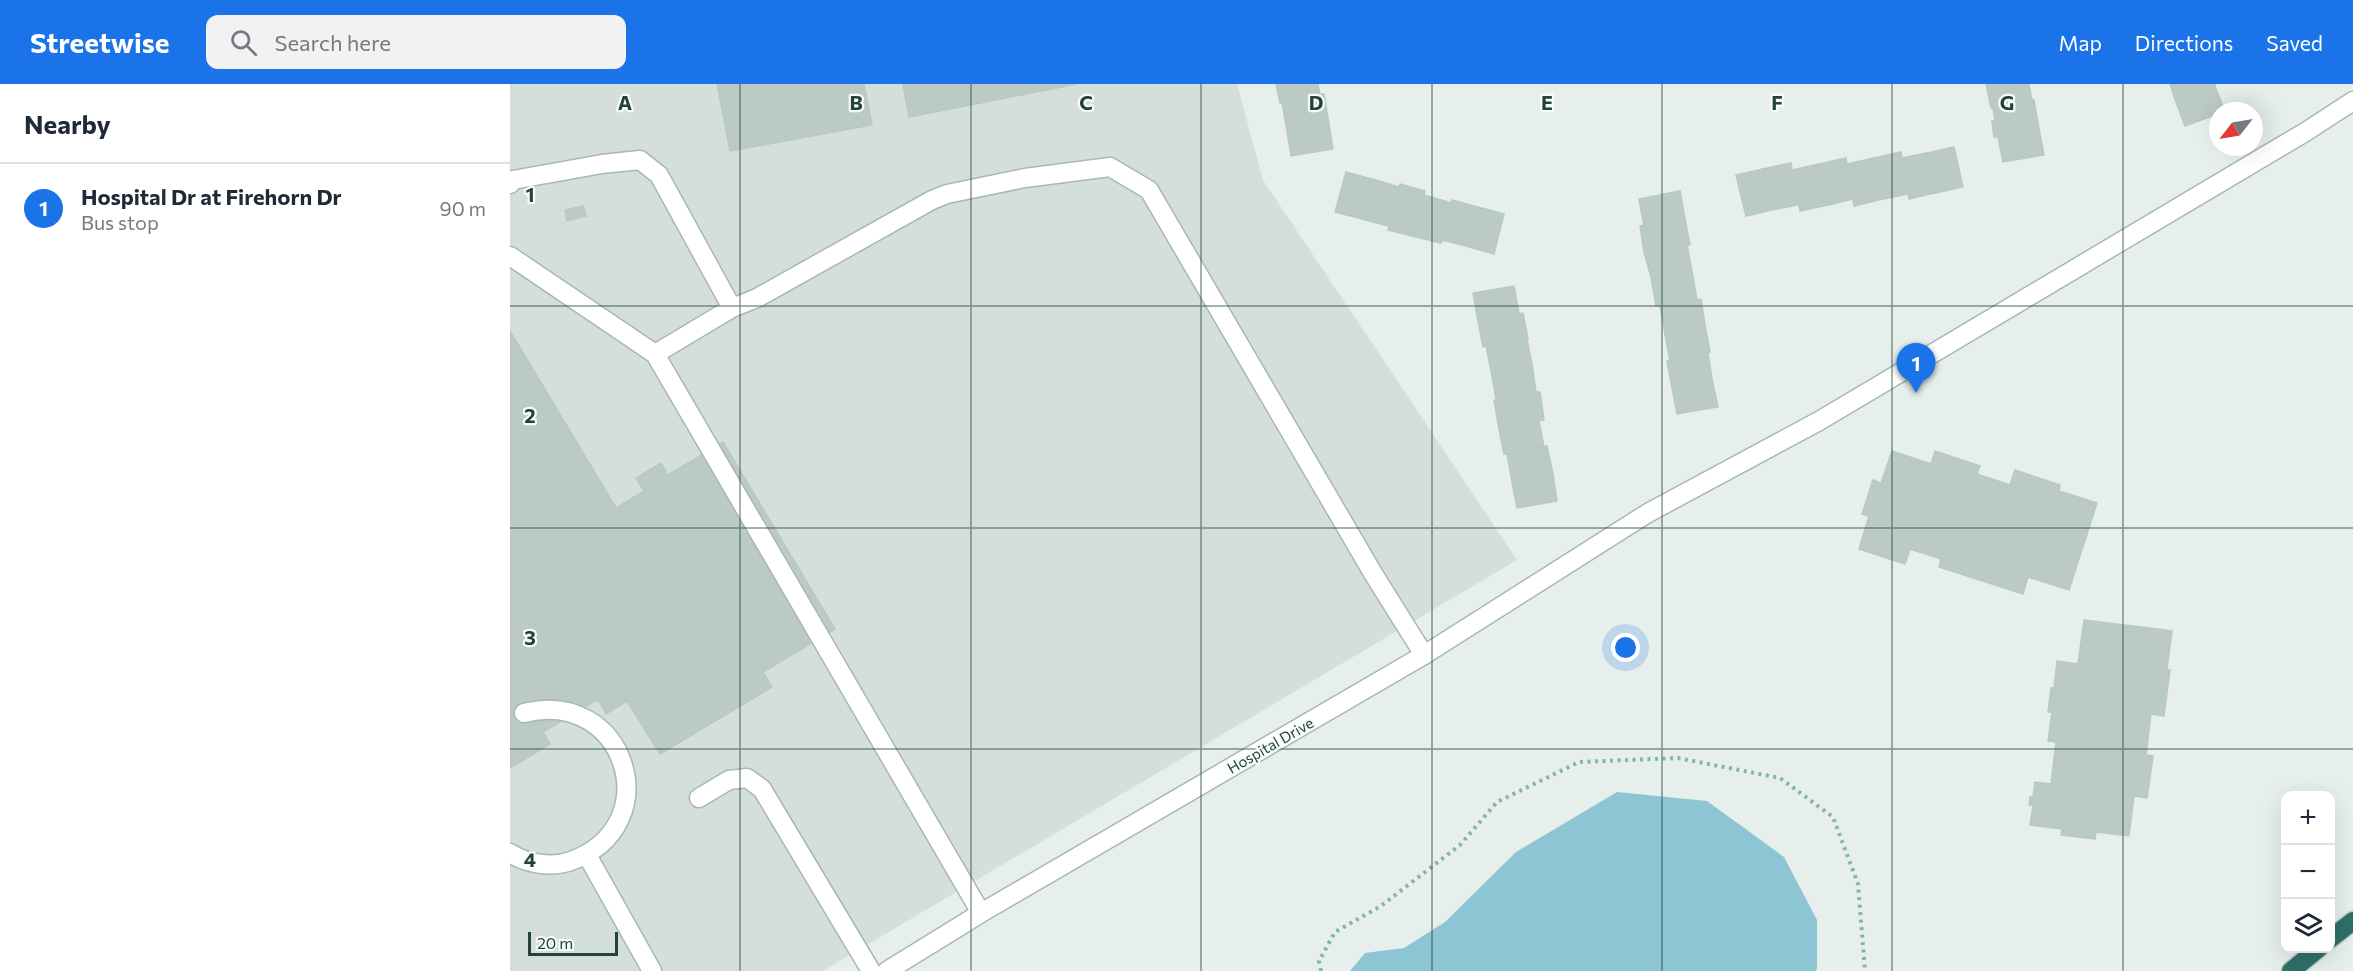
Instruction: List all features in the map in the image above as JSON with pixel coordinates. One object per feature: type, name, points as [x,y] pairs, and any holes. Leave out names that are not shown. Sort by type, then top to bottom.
[{"type":"highway","points":[[2335,936],[2353,921]]},
{"type":"highway","points":[[2291,971],[2313,953]]},
{"type":"street","name":"Hospital Drive","points":[[887,971],[1424,656],[1648,513],[1819,421],[2307,131],[2353,101]]},
{"type":"street","points":[[511,181],[602,164],[640,160],[659,175],[732,308]]},
{"type":"street","points":[[654,354],[732,308],[757,298],[904,214],[947,194],[1054,173],[1110,167],[1149,190],[1374,575],[1424,656]]},
{"type":"street","points":[[510,256],[654,354],[981,914]]},
{"type":"street","points":[[512,858],[540,864],[564,864],[587,855],[605,842],[618,825],[626,804],[627,783],[623,761],[613,742],[598,726],[579,715],[558,709],[524,713]]},
{"type":"street","points":[[699,798],[729,780],[747,778],[762,789],[871,971]]},
{"type":"street","points":[[587,855],[652,971]]},
{"type":"path","points":[[1321,971],[1319,961],[1335,932],[1381,906],[1460,845],[1497,802],[1579,762],[1678,758],[1780,778],[1833,817],[1858,884],[1866,971]]},
{"type":"shaded area","points":[[510,84],[1237,84],[1263,180],[1517,560],[823,971],[510,971]]},
{"type":"water","points":[[1617,792],[1707,801],[1784,857],[1817,920],[1817,969],[1815,971],[1350,971],[1365,953],[1404,948],[1445,922],[1516,852]]},
{"type":"building","points":[[717,84],[864,84],[872,125],[730,151]]},
{"type":"building","points":[[903,84],[1077,84],[909,117]]},
{"type":"building","points":[[1276,84],[1318,84],[1320,95],[1280,103]]},
{"type":"building","points":[[1986,84],[2029,84],[2032,101],[1991,108]]},
{"type":"building","points":[[2170,84],[2215,84],[2215,86],[2176,102]]},
{"type":"building","points":[[2215,86],[2221,102],[2209,102],[2209,117],[2185,126],[2176,102]]},
{"type":"building","points":[[1324,94],[1329,124],[1287,131],[1282,102]]},
{"type":"building","points":[[2034,100],[2039,129],[1994,137],[1993,108]]},
{"type":"building","points":[[1329,124],[1333,149],[1291,156],[1287,131]]},
{"type":"building","points":[[2039,129],[2044,155],[2003,162],[1998,137]]},
{"type":"building","points":[[1954,147],[1963,187],[1935,193],[1927,153]]},
{"type":"building","points":[[1901,152],[1908,194],[1883,199],[1874,158]]},
{"type":"building","points":[[1927,153],[1935,193],[1909,199],[1902,158]]},
{"type":"building","points":[[1846,158],[1853,199],[1828,205],[1819,164]]},
{"type":"building","points":[[1874,158],[1883,199],[1854,206],[1847,164]]},
{"type":"building","points":[[1791,163],[1798,205],[1772,210],[1763,169]]},
{"type":"building","points":[[1819,164],[1828,205],[1800,211],[1792,170]]},
{"type":"building","points":[[1763,169],[1772,210],[1746,216],[1736,175]]},
{"type":"building","points":[[1346,172],[1372,179],[1362,219],[1335,212]]},
{"type":"building","points":[[1372,179],[1399,187],[1389,226],[1362,219]]},
{"type":"building","points":[[1400,184],[1425,191],[1412,236],[1388,230]]},
{"type":"building","points":[[1680,191],[1685,219],[1644,226],[1639,199]]},
{"type":"building","points":[[1424,195],[1452,203],[1441,243],[1412,236]]},
{"type":"building","points":[[1452,200],[1478,207],[1466,246],[1442,240]]},
{"type":"building","points":[[583,206],[586,216],[567,221],[565,210]]},
{"type":"building","points":[[1478,207],[1504,214],[1494,254],[1466,246]]},
{"type":"building","points":[[1685,219],[1690,245],[1644,252],[1640,226]]},
{"type":"building","points":[[1687,245],[1692,271],[1651,277],[1644,252]]},
{"type":"building","points":[[1692,271],[1697,300],[1656,306],[1651,277]]},
{"type":"building","points":[[1514,286],[1519,314],[1478,321],[1473,293]]},
{"type":"building","points":[[1701,299],[1705,325],[1665,334],[1660,306]]},
{"type":"building","points":[[1523,313],[1528,339],[1483,347],[1478,321]]},
{"type":"building","points":[[1705,325],[1710,352],[1670,361],[1665,334]]},
{"type":"building","points":[[510,331],[616,508],[644,491],[636,478],[661,463],[668,475],[723,442],[835,629],[763,672],[772,687],[660,754],[627,701],[606,714],[598,699],[543,732],[550,744],[510,768],[510,739],[605,682],[582,644],[510,687]]},
{"type":"building","points":[[1527,340],[1532,364],[1491,371],[1486,346]]},
{"type":"building","points":[[1708,353],[1712,379],[1672,388],[1667,361]]},
{"type":"building","points":[[1532,364],[1536,392],[1496,399],[1491,371]]},
{"type":"building","points":[[1712,379],[1718,407],[1677,414],[1672,388]]},
{"type":"building","points":[[1540,392],[1544,420],[1499,429],[1494,400]]},
{"type":"building","points":[[1539,421],[1544,447],[1504,454],[1499,429]]},
{"type":"building","points":[[1547,446],[1553,474],[1512,482],[1507,454]]},
{"type":"building","points":[[1892,451],[1931,464],[1935,451],[1980,466],[1977,474],[2010,485],[2015,470],[2060,485],[2059,491],[2097,503],[2069,590],[2028,577],[2023,594],[1939,567],[1941,559],[1910,549],[1905,564],[1859,549],[1869,516],[1862,514],[1873,480],[1881,483]]},
{"type":"building","points":[[1553,474],[1557,501],[1517,508],[1512,482]]},
{"type":"building","points":[[2084,620],[2172,631],[2164,716],[2151,714],[2146,755],[2153,756],[2147,798],[2134,796],[2129,836],[2096,832],[2095,839],[2061,835],[2062,829],[2030,825],[2033,805],[2029,805],[2030,797],[2033,797],[2035,782],[2051,784],[2056,742],[2048,741],[2052,712],[2048,712],[2057,661],[2078,664]]},
{"type":"building","points":[[582,644],[605,682],[510,739],[510,687]]},
{"type":"place","name":"Hospital Dr at Firehorn Dr","points":[[1916,393]]}]
